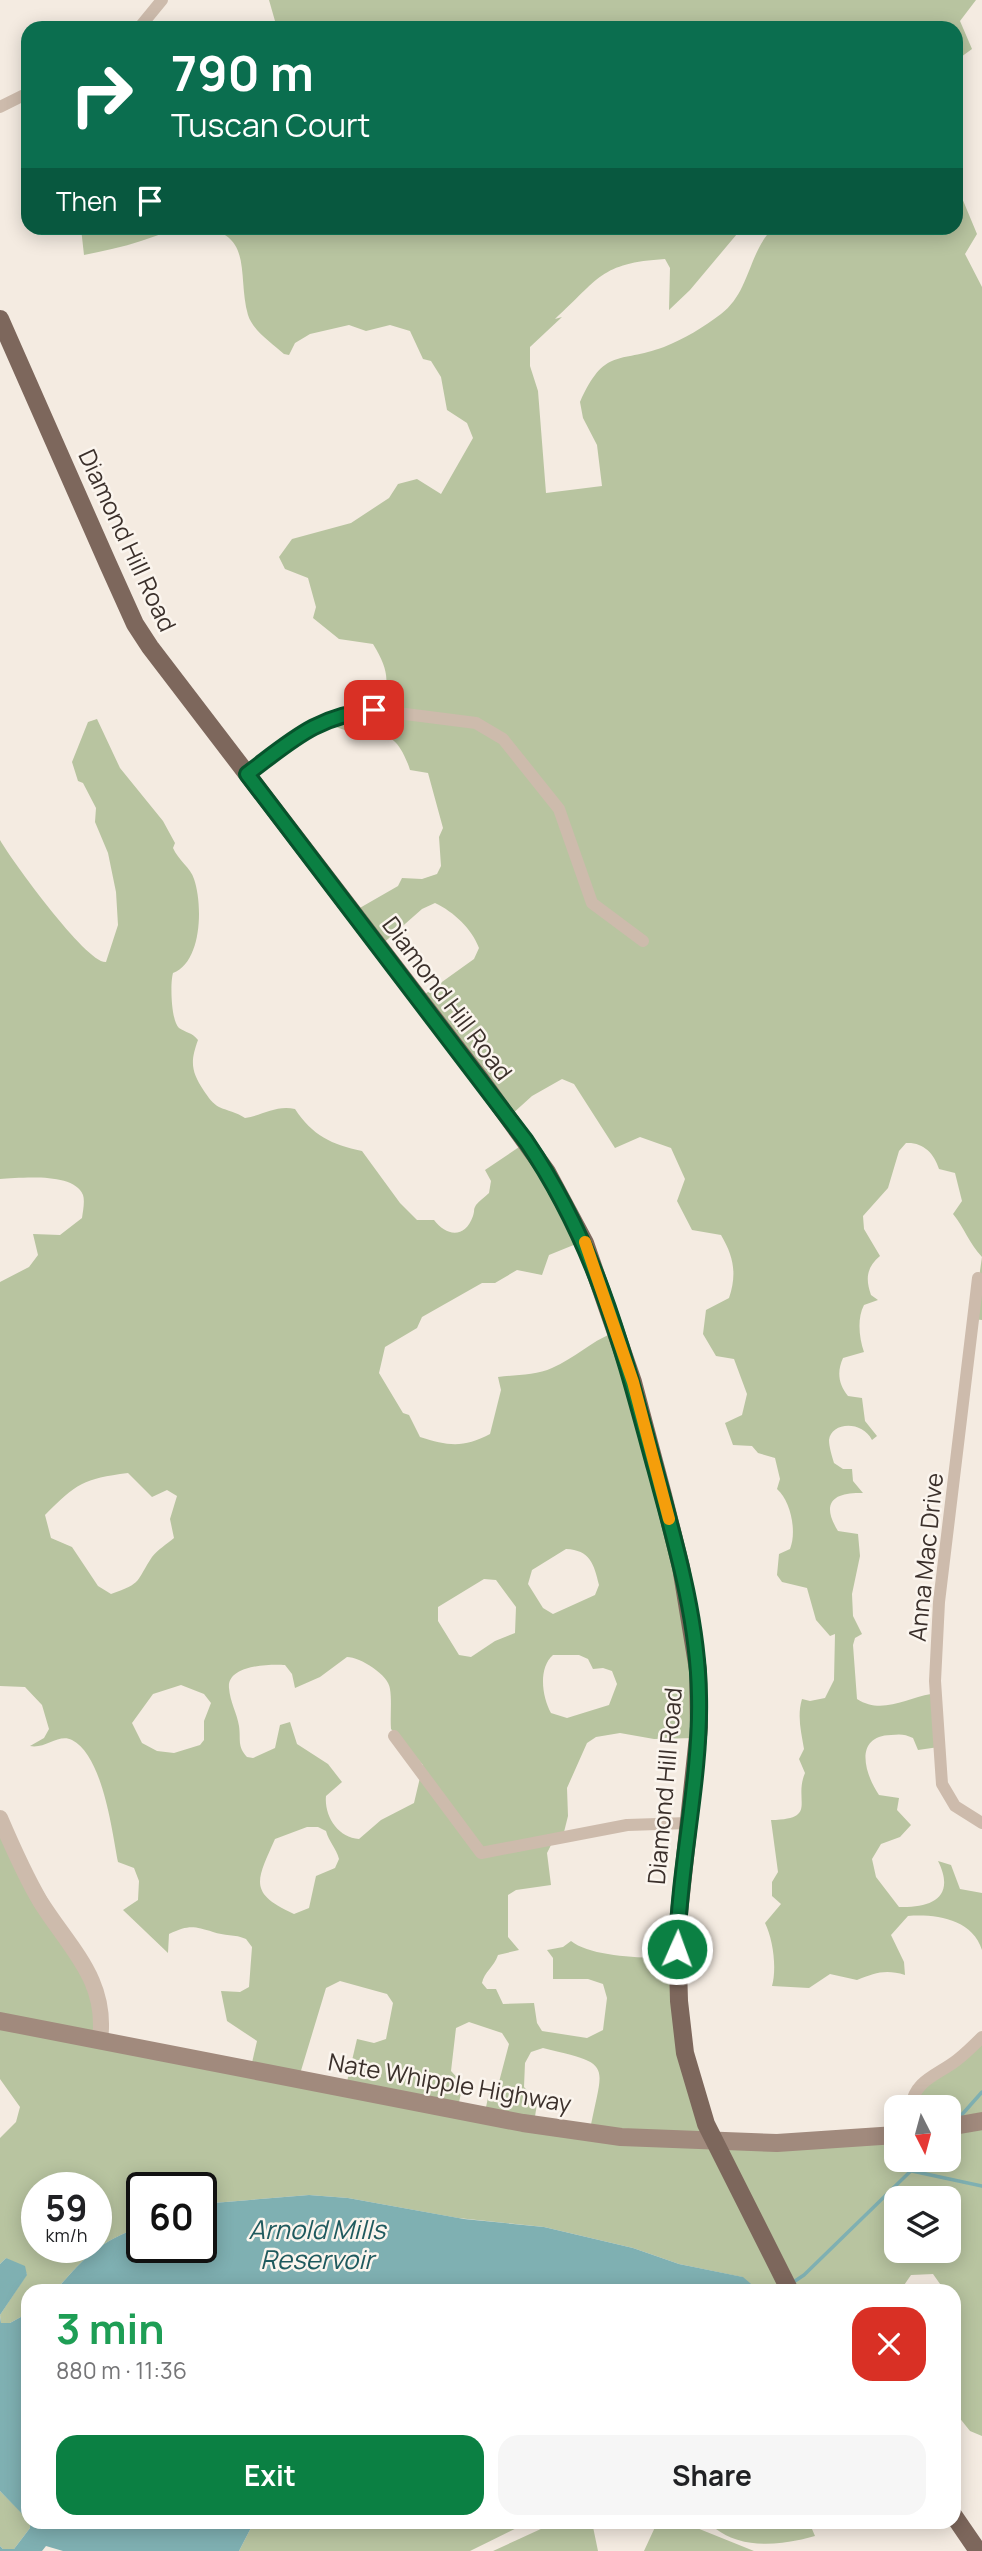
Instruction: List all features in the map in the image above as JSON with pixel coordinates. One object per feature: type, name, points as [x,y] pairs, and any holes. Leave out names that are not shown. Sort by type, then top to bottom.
[{"type":"main road","name":"Diamond Hill Road","points":[[0,319],[135,624],[166,670],[526,1141],[567,1205],[585,1243],[633,1382],[681,1567],[698,1670],[699,1698],[678,1901],[679,2001],[688,2064],[714,2142],[786,2284]]},
{"type":"main road","name":"Nate Whipple Highway","points":[[0,2021],[523,2123],[621,2137],[777,2143],[884,2136]]},
{"type":"main road","points":[[961,2526],[978,2551]]},
{"type":"street","points":[[145,21],[162,0]]},
{"type":"street","points":[[0,107],[21,96]]},
{"type":"street","points":[[247,774],[313,725],[356,712],[374,710],[432,720],[458,718],[476,723],[503,739],[558,809],[592,903],[643,942]]},
{"type":"street","name":"Anna Mac Drive","points":[[978,1278],[939,1602],[935,1681],[942,1784],[955,1806],[982,1823]]},
{"type":"street","points":[[394,1736],[481,1853],[627,1825],[688,1823]]},
{"type":"street","points":[[0,1818],[34,1890],[94,1981],[102,2006],[100,2040]]},
{"type":"street","points":[[912,2095],[925,2080],[956,2061],[982,2037]]},
{"type":"green space","points":[[269,0],[976,0],[960,21],[275,21]]},
{"type":"green space","points":[[963,28],[972,49],[963,56]]},
{"type":"green space","points":[[963,200],[977,234],[965,254],[982,287],[982,1257],[953,1214],[962,1201],[955,1173],[939,1169],[931,1153],[923,1147],[906,1143],[899,1151],[888,1188],[863,1216],[864,1229],[880,1256],[872,1264],[868,1278],[871,1295],[878,1300],[864,1305],[860,1316],[864,1352],[843,1358],[839,1373],[840,1382],[848,1396],[862,1398],[865,1421],[877,1436],[872,1440],[861,1429],[848,1426],[835,1430],[829,1440],[834,1463],[843,1469],[852,1469],[853,1481],[863,1493],[844,1494],[830,1506],[830,1513],[838,1531],[858,1534],[860,1556],[852,1594],[853,1616],[862,1634],[855,1638],[853,1645],[857,1699],[866,1704],[885,1706],[931,1694],[939,1747],[918,1750],[913,1738],[897,1734],[879,1737],[871,1742],[867,1749],[866,1767],[879,1795],[899,1798],[897,1810],[911,1825],[900,1837],[881,1844],[872,1859],[876,1877],[899,1907],[911,1907],[938,1898],[944,1884],[938,1861],[951,1865],[960,1889],[982,1893],[982,1950],[970,1931],[962,1925],[930,1916],[908,1916],[891,1935],[904,1962],[905,1975],[880,1973],[857,1980],[830,1974],[809,1988],[772,1986],[773,1954],[765,1923],[781,1904],[772,1896],[772,1882],[778,1872],[771,1820],[795,1816],[802,1807],[802,1783],[805,1773],[799,1759],[804,1749],[800,1724],[802,1699],[810,1701],[825,1698],[834,1680],[835,1634],[830,1636],[816,1620],[807,1588],[782,1582],[777,1575],[779,1554],[790,1549],[793,1526],[786,1501],[777,1489],[780,1479],[775,1458],[758,1453],[752,1446],[733,1445],[725,1423],[742,1415],[747,1394],[734,1359],[716,1356],[703,1334],[706,1310],[729,1298],[733,1266],[729,1251],[721,1235],[692,1230],[677,1201],[685,1179],[671,1148],[640,1137],[615,1148],[574,1084],[562,1079],[532,1096],[511,1115],[421,997],[474,959],[479,948],[472,934],[455,916],[435,903],[422,909],[380,946],[358,909],[398,886],[402,878],[422,879],[437,874],[441,866],[439,837],[443,828],[428,773],[410,770],[395,742],[387,736],[344,730],[330,724],[338,718],[343,708],[358,706],[379,697],[386,681],[385,670],[373,644],[339,639],[313,618],[316,607],[308,578],[285,569],[279,557],[292,539],[351,523],[389,498],[398,484],[417,479],[441,494],[473,438],[467,423],[447,410],[441,377],[431,361],[423,359],[410,331],[390,325],[366,331],[349,325],[310,334],[295,343],[289,355],[284,354],[250,321],[242,268],[234,244],[225,235],[736,235],[690,290],[669,310],[670,268],[665,259],[627,264],[613,269],[592,283],[555,319],[562,317],[530,347],[530,366],[538,391],[546,493],[602,486],[597,445],[583,418],[580,402],[597,373],[614,360],[671,344],[721,314],[738,295],[758,249],[767,235],[963,235]]},
{"type":"green space","points":[[82,235],[158,235],[127,245],[84,255]]},
{"type":"green space","points":[[97,719],[120,768],[163,821],[175,843],[175,852],[194,879],[199,903],[198,932],[190,957],[183,967],[173,973],[172,1002],[176,1024],[198,1040],[193,1061],[194,1072],[207,1096],[219,1107],[245,1118],[276,1109],[295,1109],[308,1126],[324,1138],[362,1151],[400,1203],[417,1220],[434,1220],[444,1229],[455,1233],[465,1229],[476,1205],[489,1193],[491,1181],[485,1170],[528,1141],[581,1242],[549,1255],[542,1275],[517,1270],[495,1283],[482,1283],[422,1317],[417,1328],[385,1347],[379,1373],[403,1413],[409,1415],[420,1437],[456,1444],[472,1442],[490,1434],[501,1390],[498,1377],[546,1370],[613,1333],[681,1568],[695,1738],[654,1739],[620,1733],[596,1737],[587,1743],[567,1788],[568,1816],[563,1836],[554,1839],[547,1853],[551,1885],[516,1890],[508,1895],[508,1937],[519,1950],[498,1955],[482,1983],[487,1989],[496,1989],[503,2004],[534,2003],[537,2023],[542,2031],[587,2038],[603,2030],[607,1998],[603,1984],[588,1979],[553,1979],[553,1958],[547,1950],[563,1947],[571,1941],[605,1954],[672,1957],[712,2140],[884,2133],[884,2172],[961,2172],[961,2095],[914,2094],[982,2039],[982,2436],[970,2431],[961,2420],[961,2284],[940,2284],[933,2274],[911,2275],[905,2284],[750,2284],[742,2277],[679,2264],[633,2248],[544,2227],[458,2218],[348,2198],[309,2195],[217,2203],[217,2172],[126,2172],[126,2233],[112,2240],[112,2172],[21,2172],[21,2263],[81,2263],[61,2284],[21,2284],[21,2317],[10,2323],[1,2323],[0,2315],[27,2274],[6,2258],[0,2264],[0,2138],[16,2122],[20,2107],[0,2079],[0,1818],[94,1978],[99,2035],[251,2067],[257,2041],[227,2021],[221,1991],[240,1992],[249,1987],[252,1947],[242,1937],[191,1927],[169,1934],[168,1953],[123,1910],[138,1900],[139,1881],[134,1868],[118,1862],[104,1795],[91,1761],[83,1749],[67,1738],[30,1746],[44,1738],[49,1729],[42,1705],[25,1687],[0,1686],[0,1282],[29,1267],[38,1255],[33,1234],[60,1235],[82,1218],[84,1200],[78,1188],[58,1180],[0,1179],[0,840],[67,930],[96,958],[106,962],[118,925],[116,892],[108,853],[95,822],[96,808],[83,783],[78,781],[72,762],[88,722]],"holes":[[[128,1473],[152,1497],[167,1490],[177,1496],[170,1519],[174,1538],[154,1554],[134,1584],[129,1587],[111,1594],[98,1586],[72,1547],[51,1538],[45,1515],[73,1489],[90,1480]],[[566,1549],[581,1552],[590,1559],[599,1585],[595,1595],[553,1614],[543,1608],[528,1584],[532,1570]],[[484,1579],[496,1580],[516,1607],[515,1633],[495,1641],[471,1657],[459,1655],[438,1621],[438,1607]],[[553,1655],[579,1655],[588,1659],[593,1669],[612,1671],[617,1684],[609,1705],[567,1718],[551,1713],[545,1699],[543,1683],[548,1661]],[[347,1657],[359,1660],[385,1678],[390,1689],[391,1729],[423,1765],[414,1803],[381,1820],[359,1839],[345,1835],[334,1825],[327,1811],[326,1796],[342,1782],[328,1764],[297,1744],[290,1722],[280,1725],[275,1748],[253,1758],[247,1757],[240,1743],[240,1731],[229,1688],[230,1680],[235,1675],[250,1667],[285,1665],[292,1674],[295,1688],[320,1677]],[[181,1685],[204,1694],[211,1703],[204,1721],[204,1740],[200,1745],[174,1753],[157,1751],[142,1743],[132,1723],[153,1694]],[[307,1827],[318,1827],[326,1831],[339,1859],[335,1868],[316,1876],[309,1908],[294,1914],[269,1899],[263,1892],[261,1875],[275,1839]],[[340,1981],[387,1994],[393,2003],[386,2039],[374,2043],[357,2039],[346,2086],[300,2074],[326,1988]],[[469,2022],[502,2033],[509,2044],[499,2082],[490,2088],[485,2112],[458,2107],[463,2084],[451,2071],[456,2028]],[[543,2048],[582,2058],[598,2070],[600,2079],[590,2130],[534,2123],[538,2097],[535,2099],[524,2087],[525,2063],[531,2052]]]},
{"type":"green space","points":[[982,1257],[982,1320],[973,1319]]},
{"type":"green space","points":[[0,2491],[21,2512],[21,2529],[29,2529],[14,2549],[3,2549],[0,2546]]},
{"type":"green space","points":[[250,2529],[515,2529],[470,2551],[239,2551]]},
{"type":"green space","points":[[541,2529],[593,2529],[598,2551],[493,2551]]},
{"type":"green space","points":[[654,2529],[699,2529],[754,2551],[644,2551]]},
{"type":"green space","points":[[717,2529],[812,2529],[815,2536],[759,2544],[732,2538]]},
{"type":"water","name":"Arnold Mills Reservoir","points":[[309,2195],[348,2198],[464,2219],[544,2227],[633,2248],[679,2264],[743,2277],[751,2284],[61,2284],[81,2263],[112,2263],[114,2239],[126,2233],[126,2263],[217,2263],[217,2203]]},
{"type":"water","points":[[6,2258],[25,2266],[27,2275],[0,2315],[0,2264]]},
{"type":"water","points":[[0,2316],[1,2323],[10,2323],[21,2317],[21,2513],[0,2491]]},
{"type":"water","points":[[29,2529],[250,2529],[239,2551],[63,2551],[46,2546],[42,2551],[0,2551],[0,2546],[3,2549],[14,2549]]},
{"type":"waterway","points":[[961,2116],[982,2092]]},
{"type":"waterway","points":[[792,2283],[804,2275],[910,2172]]},
{"type":"waterway","points":[[917,2172],[982,2186]]},
{"type":"slow traffic","points":[[585,1242],[633,1382],[669,1519]]},
{"type":"route","points":[[374,710],[356,712],[313,725],[296,735],[247,774],[526,1141],[567,1205],[601,1285],[633,1382],[681,1567],[698,1670],[699,1727],[678,1901],[677,1949]]}]
